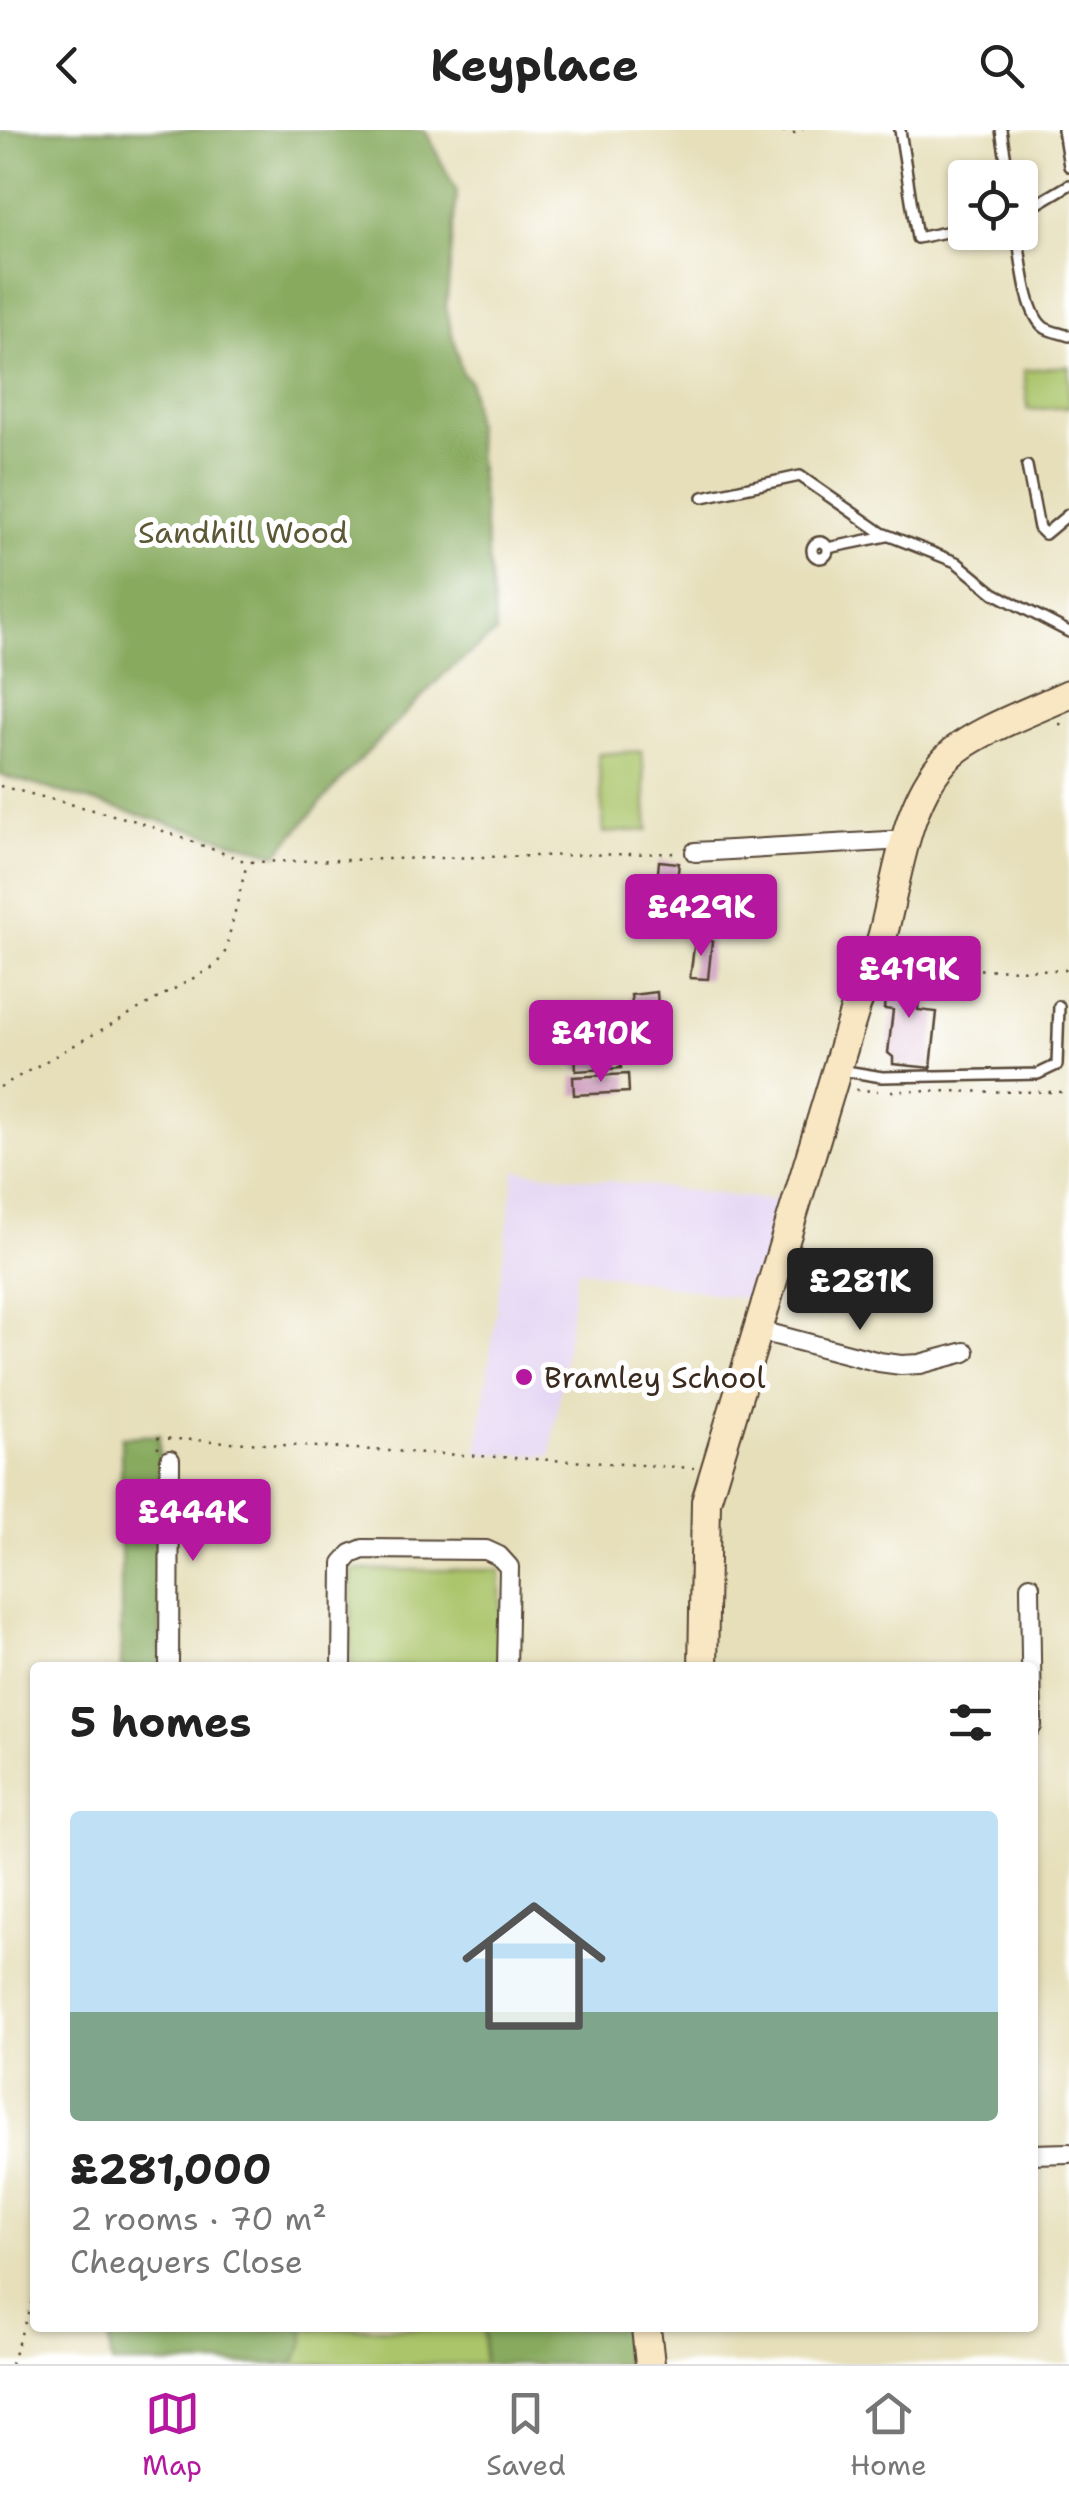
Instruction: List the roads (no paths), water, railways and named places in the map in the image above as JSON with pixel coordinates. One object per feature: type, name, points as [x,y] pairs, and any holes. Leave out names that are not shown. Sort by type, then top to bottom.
[{"type":"main road","points":[[702,1662],[706,1501],[714,1469],[882,938],[905,840],[920,800],[951,754],[974,738],[1069,694]]},
{"type":"main road","points":[[646,2332],[650,2364]]},
{"type":"street","points":[[695,852],[905,840]]},
{"type":"street","points":[[757,1330],[901,1365],[965,1352]]},
{"type":"street","points":[[170,1460],[170,1662]]},
{"type":"street","points":[[342,1662],[343,1563],[363,1549],[486,1550],[500,1556],[508,1567],[508,1662]]},
{"type":"street","points":[[1030,1586],[1031,1662]]},
{"type":"street","points":[[1038,2154],[1069,2152]]},
{"type":"lane","points":[[900,130],[917,238],[948,232]]},
{"type":"lane","points":[[1001,130],[1006,160]]},
{"type":"lane","points":[[1063,130],[1069,166]]},
{"type":"lane","points":[[1038,203],[1069,185]]},
{"type":"lane","points":[[1020,250],[1037,321],[1069,336]]},
{"type":"lane","points":[[1027,466],[1039,528],[1045,534],[1069,514]]},
{"type":"lane","points":[[703,497],[800,476],[882,533],[956,562],[994,593],[1069,632]]},
{"type":"lane","points":[[828,548],[890,535]]},
{"type":"lane","points":[[834,1080],[1038,1074],[1056,1065],[1059,1006]]},
{"type":"place","name":"Bramley School","points":[[524,1377]]},
{"type":"park label","name":"Sandhill Wood","points":[[243,532]]}]
